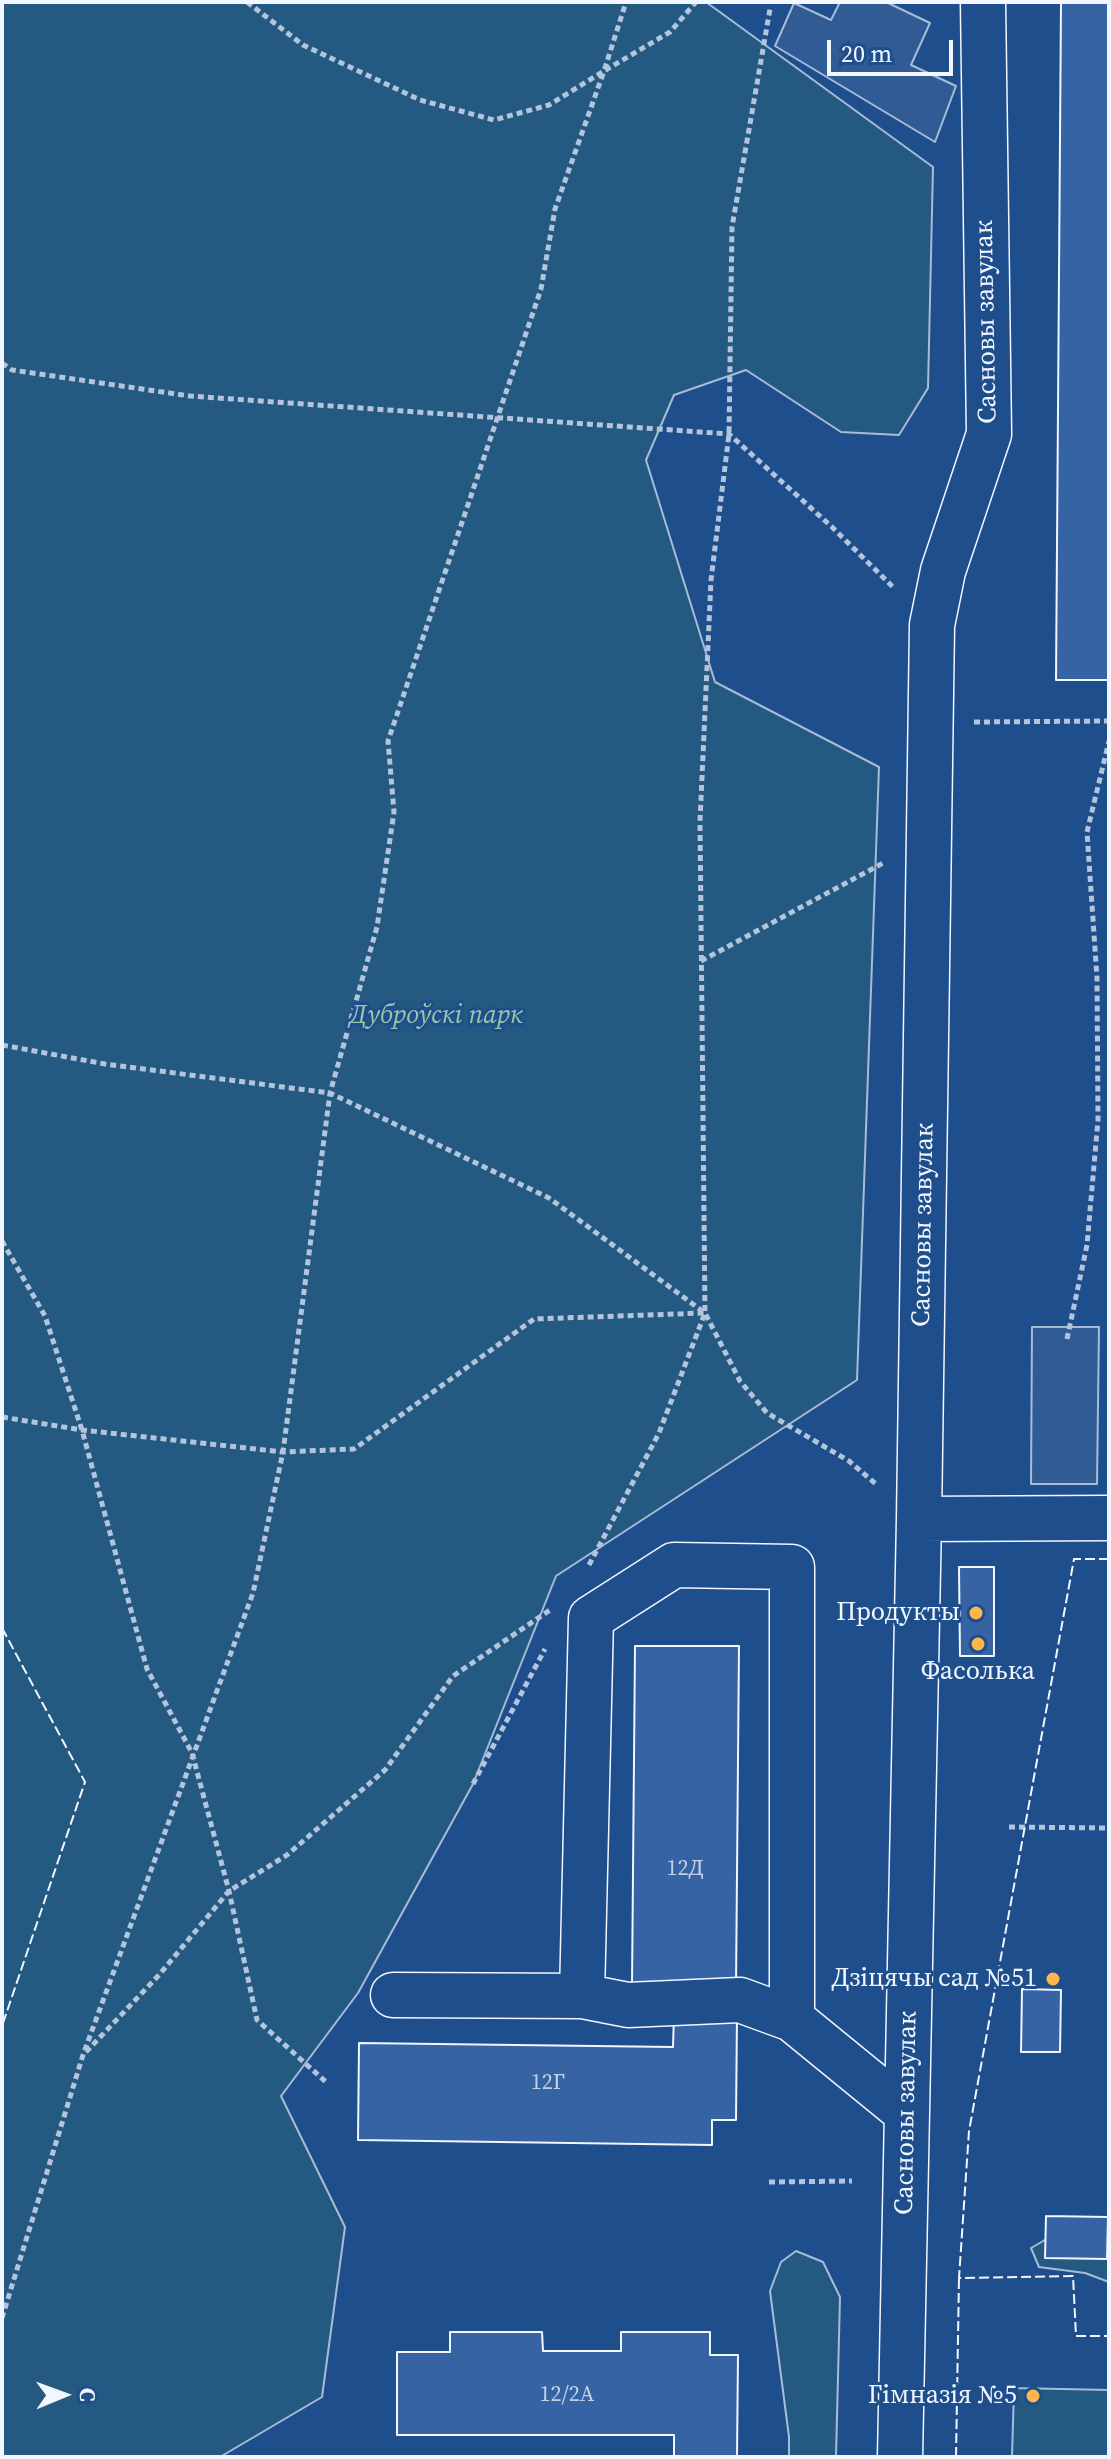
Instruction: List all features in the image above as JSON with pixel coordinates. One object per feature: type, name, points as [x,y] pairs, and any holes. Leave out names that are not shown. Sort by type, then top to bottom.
[{"type":"street","name":"Сасновы завулак","points":[[900,2457],[919,1519],[932,625],[943,571],[989,434],[983,2]]},
{"type":"street","points":[[919,1519],[1109,1518]]},
{"type":"street","points":[[582,1996],[591,1618],[674,1565],[792,1567],[792,2019]]},
{"type":"street","points":[[393,1995],[582,1996],[628,2005],[740,2000],[792,2019],[907,2113]]},
{"type":"path","points":[[247,2],[303,45],[420,100],[494,120],[549,105],[670,32],[696,2]]},
{"type":"path","points":[[2,2318],[83,2055],[253,1593],[283,1452],[330,1093],[377,927],[394,812],[388,741],[541,289],[555,209],[626,2]]},
{"type":"path","points":[[587,1567],[659,1433],[705,1313],[700,821],[711,580],[729,434],[732,227],[770,9]]},
{"type":"path","points":[[2,363],[12,370],[190,396],[729,434],[832,527],[932,625]]},
{"type":"path","points":[[969,722],[1109,721]]},
{"type":"path","points":[[1067,1339],[1087,1245],[1098,1120],[1097,978],[1087,832],[1109,741]]},
{"type":"path","points":[[701,961],[930,838]]},
{"type":"path","points":[[2,1045],[105,1064],[330,1093],[549,1198],[705,1313],[740,1381],[767,1413],[849,1461],[919,1519]]},
{"type":"path","points":[[2,1241],[45,1316],[82,1430],[147,1669],[192,1753],[229,1891],[257,2020],[326,2082]]},
{"type":"path","points":[[2,1417],[82,1430],[283,1452],[354,1449],[534,1319],[705,1313]]},
{"type":"path","points":[[83,2055],[159,1975],[229,1891],[287,1855],[385,1770],[453,1676],[561,1602]]},
{"type":"path","points":[[473,1784],[552,1635]]},
{"type":"path","points":[[1009,1827],[1109,1828]]},
{"type":"path","points":[[769,2182],[852,2181]]},
{"type":"green space","name":"Дуброўскі парк","points":[[2,2],[706,2],[933,167],[928,388],[899,435],[841,432],[746,370],[674,395],[646,460],[715,682],[879,767],[857,1380],[556,1576],[473,1784],[358,1993],[281,2096],[345,2227],[322,2397],[220,2457],[2,2457]]},
{"type":"green space","points":[[1096,2235],[1109,2239],[1109,2282],[1085,2273],[1039,2267],[1031,2248],[1052,2236]]},
{"type":"green space","points":[[796,2251],[823,2262],[840,2297],[836,2457],[789,2457],[770,2291],[781,2262]]},
{"type":"green space","points":[[1014,2388],[1109,2390],[1109,2457],[1012,2457]]},
{"type":"shaded area","points":[[840,2],[886,2],[930,23],[911,65],[956,86],[935,142],[775,46],[794,3],[831,20]]},
{"type":"shaded area","points":[[1032,1327],[1099,1327],[1097,1484],[1031,1484]]},
{"type":"building","points":[[1061,2],[1109,2],[1109,680],[1056,680]]},
{"type":"building","points":[[959,1567],[994,1567],[994,1656],[960,1656]]},
{"type":"building","points":[[635,1646],[739,1646],[736,1987],[632,1986]]},
{"type":"building","points":[[1022,1989],[1061,1990],[1060,2052],[1021,2052]]},
{"type":"building","points":[[674,2014],[737,2014],[736,2120],[712,2120],[712,2145],[358,2140],[359,2043],[673,2047]]},
{"type":"building","points":[[1046,2216],[1108,2217],[1107,2259],[1045,2258]]},
{"type":"building","points":[[450,2332],[542,2332],[543,2351],[621,2351],[621,2332],[710,2332],[710,2355],[738,2355],[737,2457],[674,2457],[674,2435],[397,2435],[397,2352],[450,2352]]},
{"type":"fence","points":[[1109,1559],[1074,1559],[969,2131],[959,2278],[1073,2276],[1076,2336],[1109,2336]]},
{"type":"fence","points":[[2,1628],[85,1782],[2,2026]]},
{"type":"fence","points":[[956,2457],[959,2278],[962,2278]]},
{"type":"place","name":"Продукты","points":[[976,1613]]},
{"type":"place","name":"Фасолька","points":[[978,1644]]},
{"type":"place","name":"Дзіцячы сад №51","points":[[1053,1979]]},
{"type":"place","name":"Гімназія №5","points":[[1033,2396]]}]
